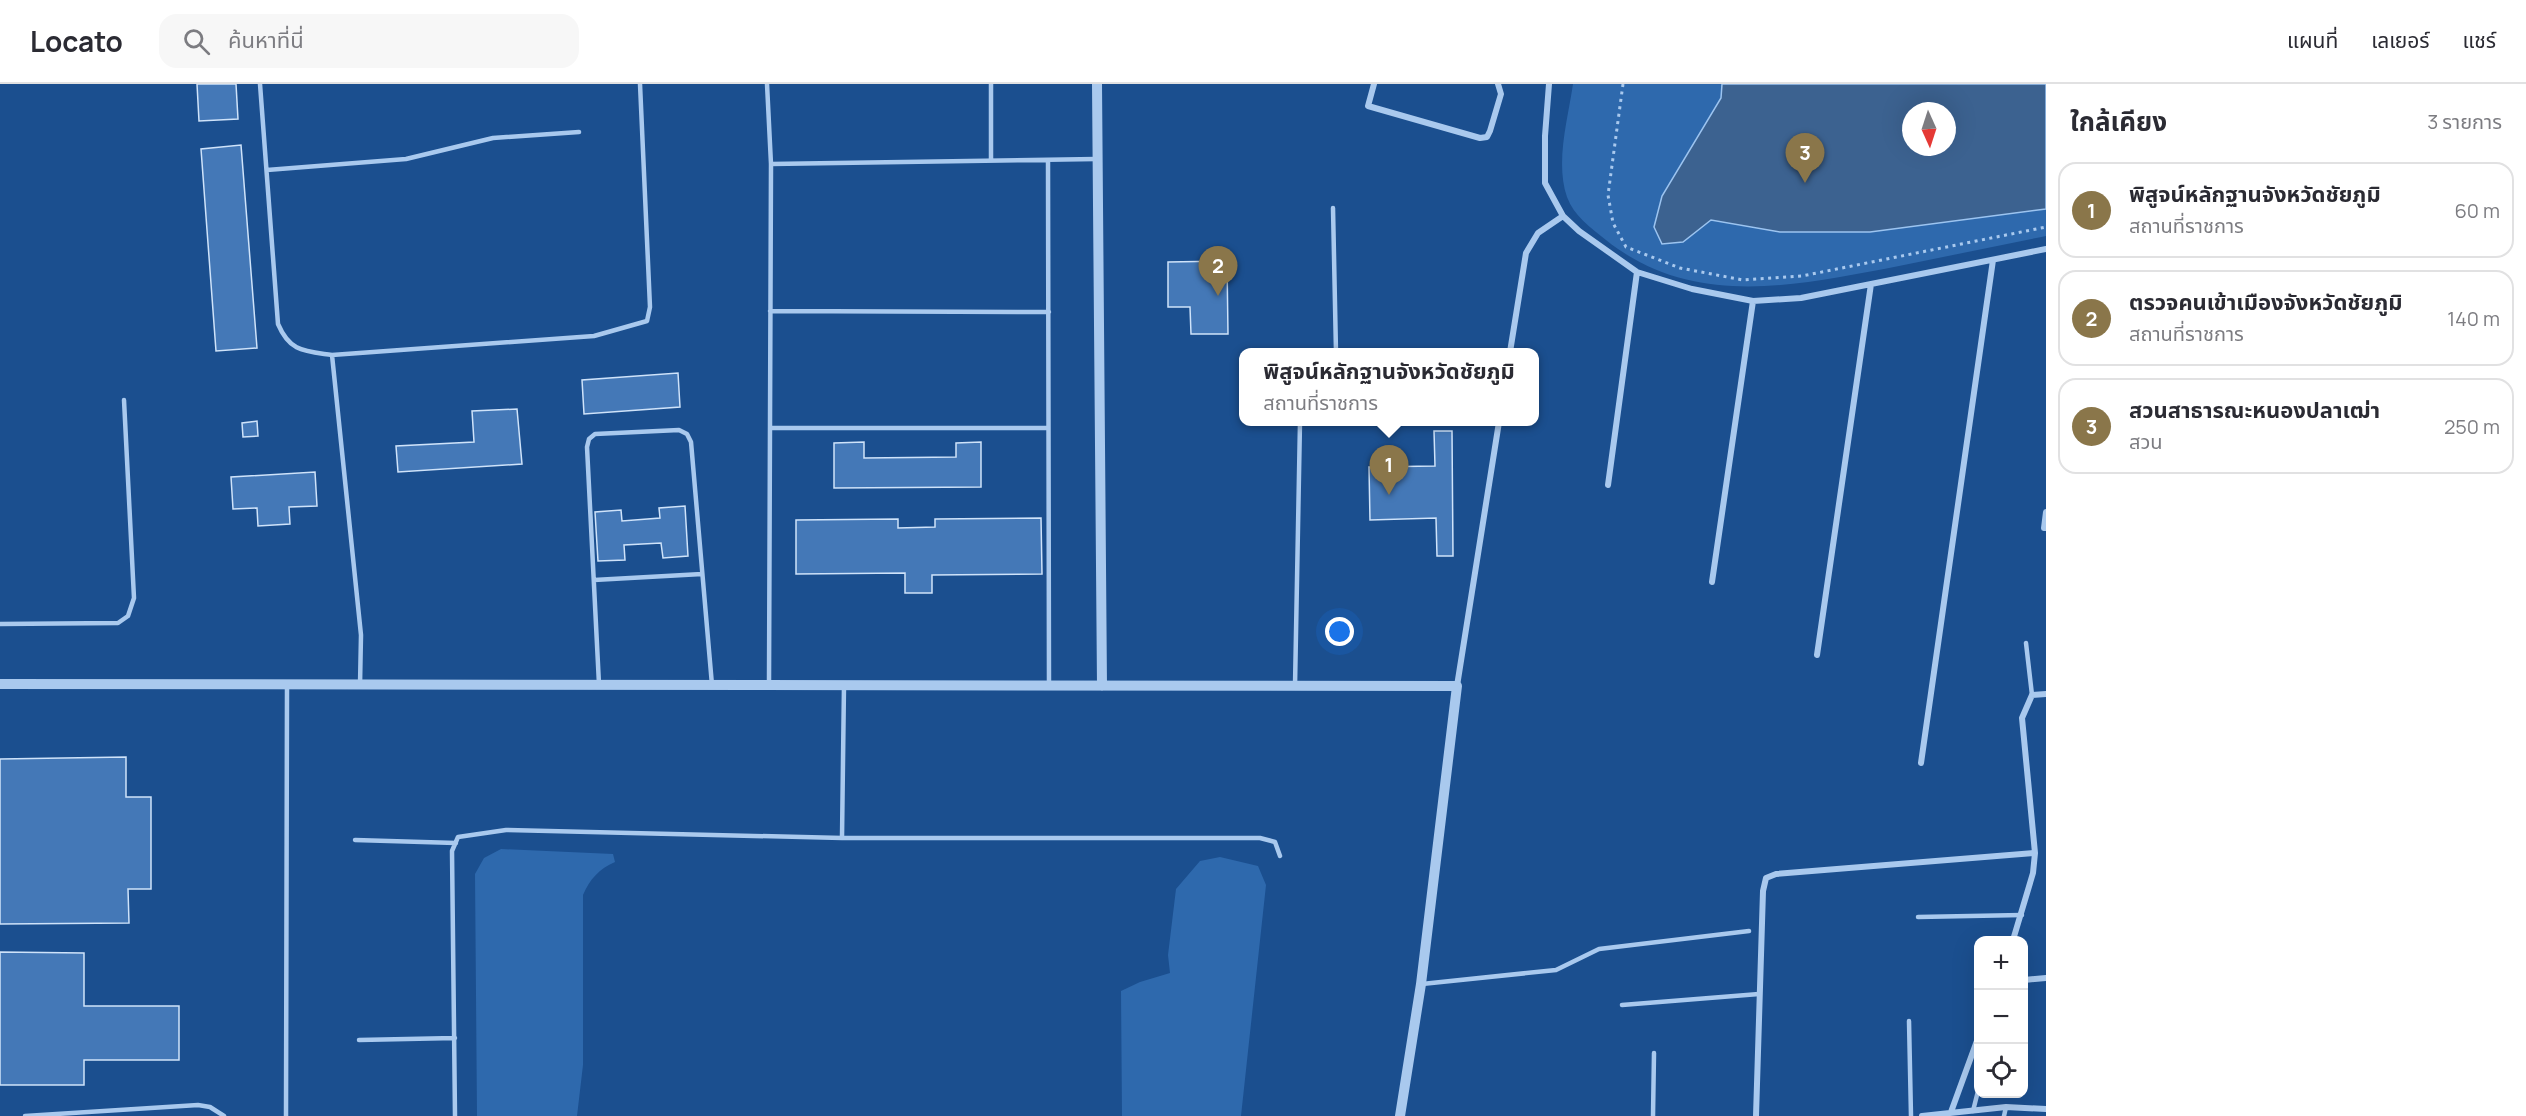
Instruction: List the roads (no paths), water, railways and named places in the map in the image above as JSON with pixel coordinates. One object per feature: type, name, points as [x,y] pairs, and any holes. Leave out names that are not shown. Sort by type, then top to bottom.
[{"type":"street","points":[[1097,84],[1101,686]]},
{"type":"street","points":[[1374,84],[1368,106],[1480,138],[1487,137],[1490,131],[1501,94],[1498,84]]},
{"type":"street","points":[[1549,84],[1545,136],[1545,183],[1563,216],[1579,231],[1637,272],[1692,289],[1753,302],[1801,298],[2046,249]]},
{"type":"street","points":[[1511,348],[1526,253],[1538,233],[1563,216]]},
{"type":"street","points":[[1921,763],[1993,260]]},
{"type":"street","points":[[1608,486],[1637,272]]},
{"type":"street","points":[[1817,655],[1871,284]]},
{"type":"street","points":[[1712,582],[1753,302]]},
{"type":"street","points":[[1400,1116],[1421,984],[1457,686],[1498,426]]},
{"type":"street","points":[[2046,512],[2044,528],[2046,528]]},
{"type":"street","points":[[0,684],[1457,686]]},
{"type":"street","points":[[2014,936],[2022,915],[2035,853],[2022,718],[2032,695],[2046,694]]},
{"type":"street","points":[[1756,1116],[1759,994],[1766,878],[1776,874],[2035,853]]},
{"type":"street","points":[[2028,980],[2046,978]]},
{"type":"street","points":[[1951,1112],[1976,1044]]},
{"type":"street","points":[[1922,1116],[2006,1107],[2046,1110]]},
{"type":"lane","points":[[260,84],[278,324],[285,340],[301,350],[332,354],[594,336],[647,321],[650,307],[640,84]]},
{"type":"lane","points":[[768,84],[771,164],[769,685]]},
{"type":"lane","points":[[991,84],[991,160]]},
{"type":"lane","points":[[267,170],[406,159],[493,138],[579,132]]},
{"type":"lane","points":[[771,164],[1097,159]]},
{"type":"lane","points":[[1048,160],[1049,686]]},
{"type":"lane","points":[[1333,208],[1336,348]]},
{"type":"lane","points":[[770,311],[1049,312]]},
{"type":"lane","points":[[332,354],[361,635],[360,685]]},
{"type":"lane","points":[[0,624],[118,623],[128,615],[134,598],[124,400]]},
{"type":"lane","points":[[1294,686],[1300,426]]},
{"type":"lane","points":[[770,428],[1048,428]]},
{"type":"lane","points":[[599,685],[587,447],[589,439],[595,434],[679,430],[687,434],[691,442],[712,685]]},
{"type":"lane","points":[[594,580],[702,574]]},
{"type":"lane","points":[[2026,643],[2032,695]]},
{"type":"lane","points":[[286,1116],[287,684]]},
{"type":"lane","points":[[842,838],[844,685]]},
{"type":"lane","points":[[455,1116],[452,851],[458,837],[506,830],[842,838],[1260,838],[1275,842],[1280,856]]},
{"type":"lane","points":[[355,840],[456,843]]},
{"type":"lane","points":[[1918,917],[2022,915]]},
{"type":"lane","points":[[1421,984],[1556,970],[1599,949],[1749,931]]},
{"type":"lane","points":[[1622,1005],[1759,994]]},
{"type":"lane","points":[[1909,1021],[1911,1116]]},
{"type":"lane","points":[[359,1040],[455,1038]]},
{"type":"lane","points":[[1653,1116],[1654,1053]]},
{"type":"lane","points":[[1973,1111],[1976,1098]]},
{"type":"lane","points":[[26,1116],[198,1105],[210,1107],[224,1116]]},
{"type":"lane","points":[[2004,1116],[2006,1107]]},
{"type":"place","name":"สวนสาธารณะหนองปลาเฒ่า","points":[[1805,183]]},
{"type":"place","name":"ตรวจคนเข้าเมืองจังหวัดชัยภูมิ","points":[[1218,296]]},
{"type":"place","name":"พิสูจน์หลักฐานจังหวัดชัยภูมิ","points":[[1389,495]]}]
